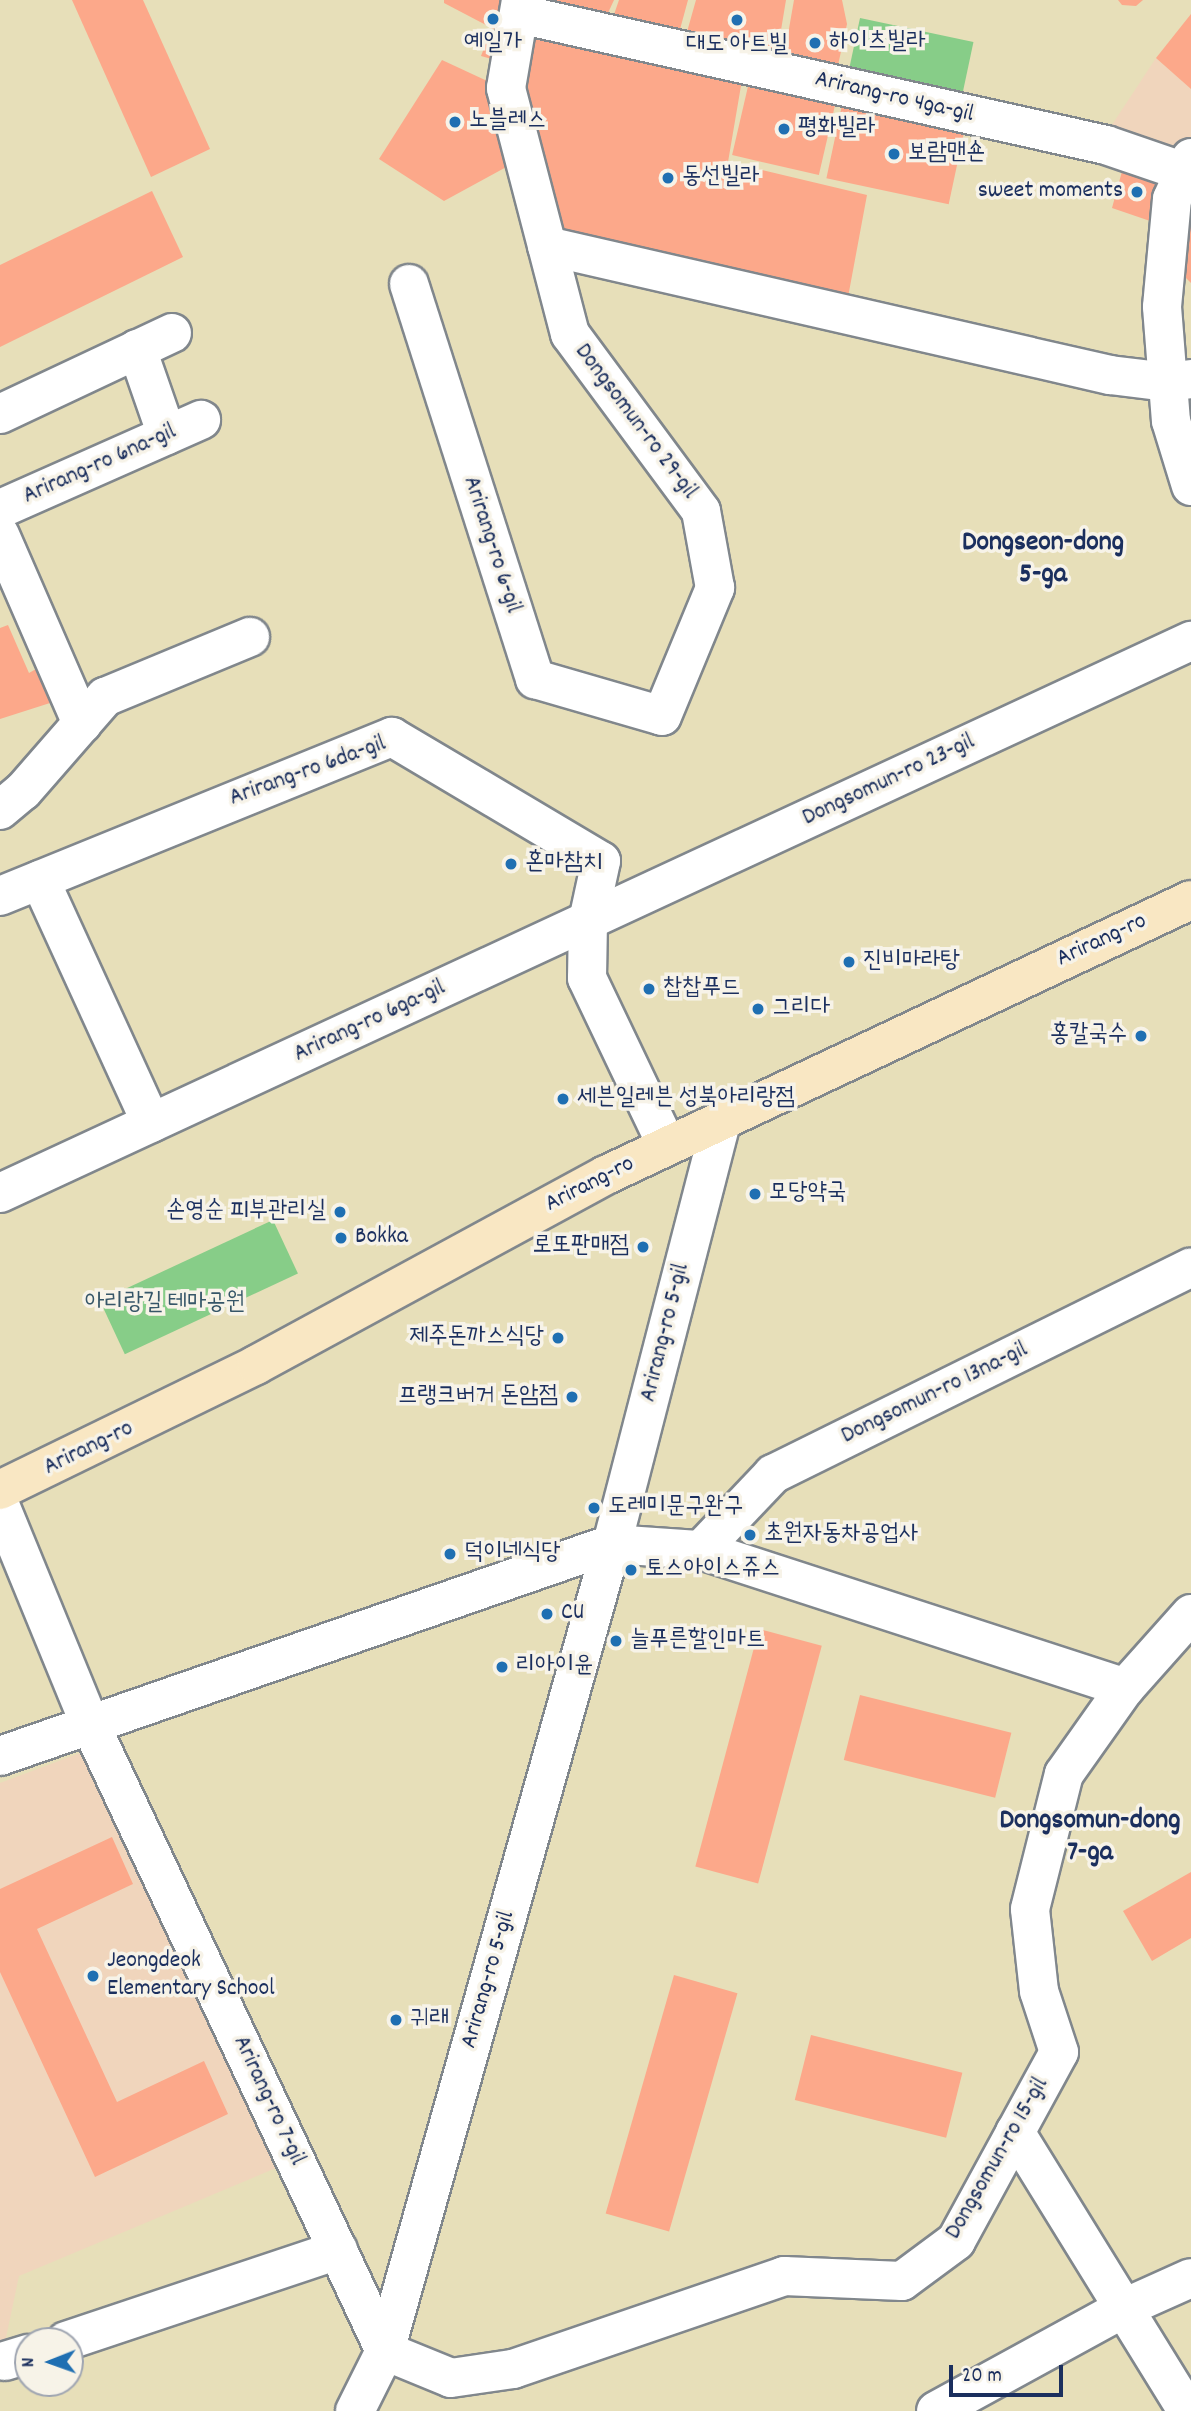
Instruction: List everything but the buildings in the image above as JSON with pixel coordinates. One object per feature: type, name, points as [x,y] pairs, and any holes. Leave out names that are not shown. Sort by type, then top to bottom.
[{"type":"main road","name":"Arirang-ro","points":[[0,1490],[256,1365],[667,1146],[1191,900]]},
{"type":"street","name":"Arirang-ro 4ga-gil","points":[[520,7],[1188,165]]},
{"type":"street","name":"Dongsomun-ro 29-gil","points":[[520,7],[506,88],[570,334],[701,510],[715,588],[662,716]]},
{"type":"street","points":[[1188,165],[1172,199],[1162,307],[1179,380],[1171,421],[1191,486]]},
{"type":"street","points":[[547,246],[1110,375],[1179,380]]},
{"type":"street","name":"Arirang-ro 6-gil","points":[[409,284],[536,679],[662,716]]},
{"type":"street","points":[[0,414],[172,333]]},
{"type":"street","name":"Arirang-ro 6na-gil","points":[[0,509],[184,427],[137,349]]},
{"type":"street","points":[[0,535],[82,724]]},
{"type":"street","points":[[0,810],[23,791],[105,697],[250,637]]},
{"type":"street","name":"Dongsomun-ro 23-gil","points":[[588,921],[1191,641]]},
{"type":"street","name":"Arirang-ro 6da-gil","points":[[0,896],[392,737],[601,862],[588,921]]},
{"type":"street","points":[[40,880],[151,1123]]},
{"type":"street","points":[[588,921],[587,978],[667,1146]]},
{"type":"street","name":"Arirang-ro 6ga-gil","points":[[0,1193],[588,921]]},
{"type":"street","name":"Arirang-ro 5-gil","points":[[355,2411],[385,2351],[612,1544],[721,1122]]},
{"type":"street","name":"Dongsomun-ro 13na-gil","points":[[701,1550],[774,1474],[1191,1267]]},
{"type":"street","name":"Arirang-ro 7-gil","points":[[0,1506],[90,1724],[385,2351]]},
{"type":"street","points":[[0,1756],[612,1544],[701,1550],[1125,1688]]},
{"type":"street","name":"Dongsomun-ro 15-gil","points":[[385,2351],[451,2378],[513,2369],[784,2276],[902,2281],[956,2241],[1059,2052],[1039,1991],[1030,1909],[1064,1774],[1125,1688],[1191,1614]]},
{"type":"street","points":[[1015,2132],[1187,2411]]},
{"type":"street","points":[[84,2335],[338,2250]]},
{"type":"street","points":[[936,2411],[1124,2308],[1191,2277]]},
{"type":"shaded area","points":[[1156,58],[1191,88],[1191,149],[1182,167],[1102,140]]},
{"type":"shaded area","name":"Jeongdeok Elementary School","points":[[83,1752],[276,2168],[19,2276],[0,2366],[0,1783]]},
{"type":"green space","points":[[860,18],[973,42],[960,105],[847,81]]},
{"type":"green space","name":"아리랑길 테마공원","points":[[273,1220],[298,1273],[125,1354],[100,1301]]},
{"type":"place","name":"예일가","points":[[493,19]]},
{"type":"place","name":"대도 아트빌","points":[[737,20]]},
{"type":"place","name":"하이츠빌라","points":[[815,43]]},
{"type":"place","name":"노블레스","points":[[455,122]]},
{"type":"place","name":"평화빌라","points":[[784,129]]},
{"type":"place","name":"보람맨숀","points":[[894,154]]},
{"type":"place","name":"동선빌라","points":[[668,178]]},
{"type":"place","name":"sweet moments","points":[[1137,192]]},
{"type":"place","name":"혼마참치","points":[[511,864]]},
{"type":"place","name":"진비마라탕","points":[[849,962]]},
{"type":"place","name":"찹찹푸드","points":[[649,989]]},
{"type":"place","name":"그리다","points":[[758,1009]]},
{"type":"place","name":"홍칼국수","points":[[1141,1036]]},
{"type":"place","name":"세븐일레븐 성북아리랑점","points":[[563,1099]]},
{"type":"place","name":"모당약국","points":[[755,1194]]},
{"type":"place","name":"손영순 피부관리실","points":[[340,1212]]},
{"type":"place","name":"Bokka","points":[[341,1238]]},
{"type":"place","name":"로또판매점","points":[[643,1247]]},
{"type":"place","name":"제주돈까스식당","points":[[558,1338]]},
{"type":"place","name":"프랭크버거 돈암점","points":[[572,1397]]},
{"type":"place","name":"도레미문구완구","points":[[594,1508]]},
{"type":"place","name":"초원자동차공업사","points":[[750,1535]]},
{"type":"place","name":"덕이네식당","points":[[450,1554]]},
{"type":"place","name":"토스아이스쥬스","points":[[631,1570]]},
{"type":"place","name":"CU","points":[[547,1614]]},
{"type":"place","name":"늘푸른할인마트","points":[[616,1641]]},
{"type":"place","name":"리아이윤","points":[[502,1667]]},
{"type":"place","name":"Jeongdeok Elementary School","points":[[93,1976]]},
{"type":"place","name":"귀래","points":[[396,2020]]},
{"type":"district","name":"Dongseon-dong 5-ga","points":[[1043,560]]},
{"type":"district","name":"Dongsomun-dong 7-ga","points":[[1090,1838]]}]
